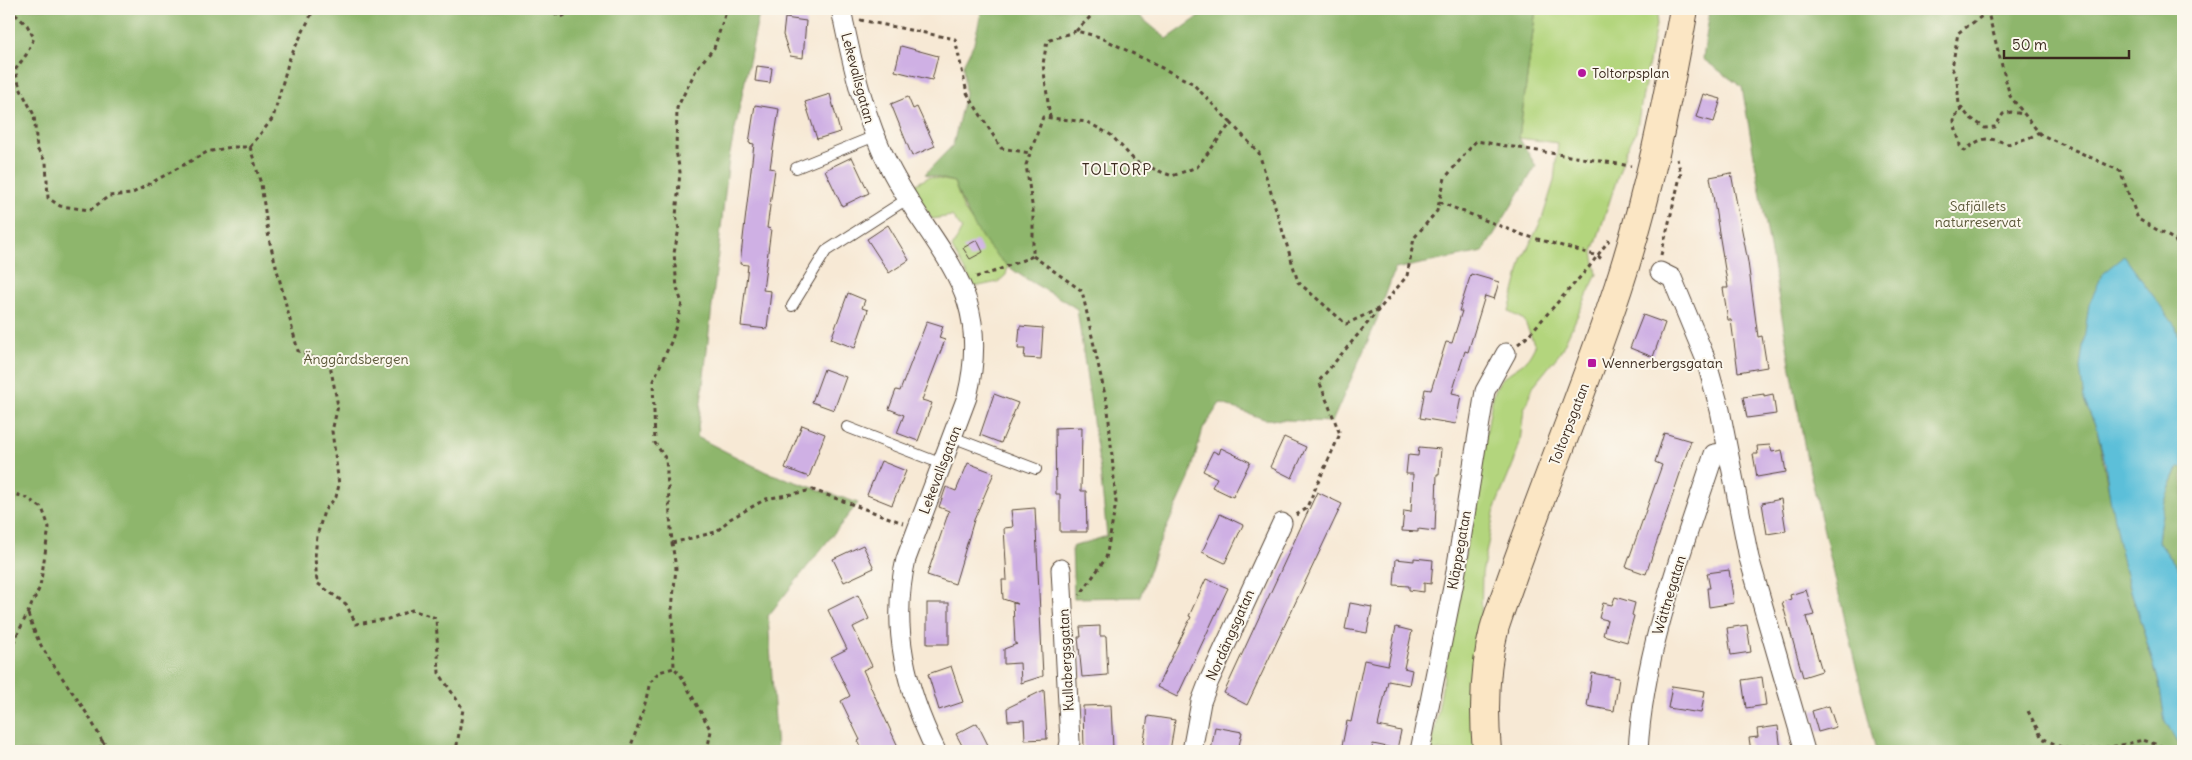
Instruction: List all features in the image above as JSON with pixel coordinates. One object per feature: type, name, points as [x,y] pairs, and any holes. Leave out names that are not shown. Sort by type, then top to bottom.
[{"type":"street","name":"Toltorpsgatan","points":[[1487,751],[1484,687],[1488,653],[1494,626],[1581,393],[1618,287],[1646,192],[1684,9]]},
{"type":"street","name":"Lekevallsgatan","points":[[842,13],[858,86],[875,136],[907,199],[960,281],[969,304],[973,325],[975,350],[973,371],[967,397],[906,560],[900,585],[901,640],[913,698],[936,751]]},
{"type":"street","points":[[1660,272],[1672,278],[1706,360],[1720,410],[1726,452],[1749,558],[1805,751]]},
{"type":"street","name":"Kläppegatan","points":[[1420,751],[1455,577],[1485,391],[1506,353]]},
{"type":"street","name":"Wättnegatan","points":[[1638,751],[1640,720],[1649,663],[1663,607],[1714,454],[1726,452]]},
{"type":"street","name":"Nordängsgatan","points":[[1192,751],[1201,702],[1209,681],[1282,523]]},
{"type":"street","name":"Kullabergsgatan","points":[[1061,569],[1070,742],[1068,751]]},
{"type":"lane","points":[[796,168],[875,136]]},
{"type":"lane","points":[[792,306],[826,251],[907,199]]},
{"type":"lane","points":[[848,427],[942,464]]},
{"type":"lane","points":[[952,437],[1036,469]]},
{"type":"path","points":[[9,9],[27,24],[34,38],[26,55],[15,70],[20,88],[34,115],[37,149],[46,162],[48,198],[60,206],[90,210],[109,196],[131,194],[207,152],[230,147],[250,147]]},
{"type":"path","points":[[250,147],[273,118],[289,60],[314,9]]},
{"type":"path","points":[[548,9],[561,17],[578,9]]},
{"type":"path","points":[[707,751],[711,731],[680,674],[674,668],[672,609],[676,568],[672,543],[666,460],[655,443],[654,381],[672,340],[682,303],[677,288],[674,253],[679,230],[676,216],[680,172],[676,151],[677,108],[697,68],[714,48],[726,9]]},
{"type":"path","points":[[1050,118],[1043,64],[1047,41],[1076,31],[1098,9]]},
{"type":"path","points":[[2039,132],[2027,140],[2017,140],[2008,144],[1992,138],[1975,142],[1965,151],[1960,146],[1954,123],[1954,116],[1961,114],[1957,98],[1957,80],[1952,68],[1956,42],[1958,33],[1988,11],[2010,96],[2024,114],[2039,132],[2120,171],[2138,220],[2175,240],[2183,259]]},
{"type":"path","points":[[842,13],[955,39],[967,93],[1001,148],[1030,153]]},
{"type":"path","points":[[1076,31],[1100,37],[1192,83],[1260,153],[1298,282],[1346,324],[1380,308]]},
{"type":"path","points":[[1960,107],[1969,118],[1985,128],[1995,127],[2003,114],[2011,112],[2024,114]]},
{"type":"path","points":[[1033,256],[1032,211],[1026,165],[1043,117],[1087,122],[1111,135],[1136,162],[1172,176],[1198,167],[1231,123]]},
{"type":"path","points":[[1282,523],[1306,509],[1340,434],[1319,380],[1407,276],[1414,238],[1436,211],[1445,178],[1476,141],[1632,166],[1630,175]]},
{"type":"path","points":[[250,147],[261,184],[269,239],[298,351],[330,365],[338,406],[332,430],[339,485],[336,497],[324,511],[318,536],[315,557],[317,583],[346,604],[356,624],[388,619],[412,610],[436,618],[439,673],[463,709],[456,751]]},
{"type":"path","points":[[1439,202],[1523,234],[1598,256]]},
{"type":"path","points":[[1506,353],[1526,338],[1598,256],[1611,236]]},
{"type":"path","points":[[960,281],[993,272],[1033,256]]},
{"type":"path","points":[[1033,256],[1082,291],[1108,408],[1116,504],[1106,558],[1063,618]]},
{"type":"path","points":[[672,543],[716,532],[730,518],[766,499],[813,490],[918,528]]},
{"type":"path","points":[[9,492],[27,498],[42,508],[49,527],[40,587],[9,652]]},
{"type":"path","points":[[28,614],[40,645],[92,719],[102,741],[112,751]]},
{"type":"path","points":[[629,751],[644,712],[650,682],[659,672],[674,668]]},
{"type":"path","points":[[2028,711],[2042,738],[2061,748],[2078,751],[2117,746],[2143,740],[2175,751]]},
{"type":"path","points":[[9,728],[11,751]]},
{"type":"path","points":[[99,751],[102,741]]},
{"type":"path","points":[[2116,751],[2117,746]]},
{"type":"green space","name":"Änggårdsbergen","points":[[9,9],[760,9],[729,158],[697,437],[766,472],[858,503],[768,616],[777,751],[9,751]]},
{"type":"green space","points":[[982,9],[1131,9],[1167,39],[1210,9],[1536,9],[1519,138],[1536,166],[1483,252],[1395,269],[1374,327],[1332,422],[1264,419],[1220,403],[1203,429],[1189,479],[1156,551],[1140,597],[1074,598],[1072,547],[1107,536],[1100,470],[1077,309],[1008,266],[982,238],[963,205],[954,182],[925,174],[953,145],[965,94],[963,65],[974,43]]},
{"type":"green space","points":[[1536,9],[1659,9],[1636,132],[1626,151],[1593,252],[1597,274],[1560,353],[1534,385],[1524,409],[1520,442],[1514,462],[1495,508],[1482,574],[1478,751],[1431,751],[1493,398],[1501,380],[1525,362],[1535,346],[1524,320],[1509,312],[1522,260],[1542,219],[1554,181],[1558,143],[1519,138]]},
{"type":"green space","name":"Safjällets naturreservat","points":[[1710,9],[2183,9],[2183,353],[2176,327],[2084,400],[2097,430],[2124,568],[2159,682],[2165,721],[2180,745],[2183,745],[2183,751],[1876,751],[1806,455],[1742,87],[1703,59]]},
{"type":"green space","points":[[929,177],[954,182],[964,210],[992,249],[1008,266],[1006,275],[998,282],[974,287],[952,248],[962,229],[952,216],[932,219],[914,189],[916,184]]},
{"type":"green space","points":[[2179,467],[2183,468],[2183,575],[2158,541],[2165,503]]},
{"type":"water","points":[[2124,256],[2176,327],[2183,353],[2183,468],[2179,467],[2167,494],[2158,541],[2183,575],[2183,745],[2180,746],[2165,721],[2159,682],[2124,568],[2105,463],[2097,430],[2084,400],[2080,368],[2089,304],[2103,273]]},
{"type":"building","points":[[785,18],[806,21],[803,58],[790,56],[783,35]]},
{"type":"building","points":[[901,46],[938,56],[932,80],[895,71]]},
{"type":"building","points":[[757,66],[772,68],[770,83],[755,81]]},
{"type":"building","points":[[830,94],[840,132],[817,139],[805,102]]},
{"type":"building","points":[[1703,94],[1721,99],[1714,122],[1696,117]]},
{"type":"building","points":[[908,97],[913,109],[917,107],[935,146],[912,156],[891,104]]},
{"type":"building","points":[[755,105],[779,109],[770,168],[775,169],[767,228],[771,229],[763,290],[771,291],[767,329],[741,326],[748,265],[740,264],[754,144],[749,143]]},
{"type":"building","points":[[852,157],[869,193],[842,206],[825,170]]},
{"type":"building","points":[[1731,173],[1748,262],[1758,337],[1762,336],[1767,367],[1738,372],[1731,320],[1728,320],[1723,288],[1728,288],[1710,177]]},
{"type":"building","points":[[888,225],[909,260],[889,273],[867,239]]},
{"type":"building","points":[[977,240],[983,252],[970,259],[963,248]]},
{"type":"building","points":[[1471,274],[1499,282],[1494,299],[1485,296],[1468,352],[1465,351],[1452,393],[1461,395],[1456,424],[1420,418],[1425,389],[1431,390],[1446,342],[1452,343],[1462,311],[1459,311]]},
{"type":"building","points":[[848,293],[865,300],[862,308],[868,310],[855,348],[831,339]]},
{"type":"building","points":[[1643,315],[1665,323],[1653,357],[1630,348]]},
{"type":"building","points":[[927,321],[943,326],[939,338],[945,340],[922,400],[932,403],[918,441],[897,433],[904,415],[889,409],[896,390],[900,391]]},
{"type":"building","points":[[1020,326],[1043,328],[1041,359],[1024,358],[1025,349],[1018,349]]},
{"type":"building","points":[[824,369],[846,377],[834,410],[812,402]]},
{"type":"building","points":[[994,394],[1018,403],[1001,443],[980,435]]},
{"type":"building","points":[[1764,394],[1764,396],[1773,394],[1776,414],[1747,418],[1743,397]]},
{"type":"building","points":[[802,425],[825,434],[809,477],[785,468]]},
{"type":"building","points":[[1082,427],[1081,491],[1086,491],[1087,532],[1060,532],[1060,494],[1056,494],[1055,428]]},
{"type":"building","points":[[1664,433],[1691,441],[1646,574],[1626,567],[1662,465],[1655,462]]},
{"type":"building","points":[[1284,437],[1306,447],[1292,478],[1270,467]]},
{"type":"building","points":[[1770,445],[1772,452],[1782,450],[1786,472],[1757,477],[1753,454],[1758,454],[1757,446]]},
{"type":"building","points":[[1419,447],[1441,449],[1439,474],[1437,474],[1435,531],[1418,529],[1418,532],[1402,531],[1404,511],[1411,512],[1413,474],[1406,474],[1408,455],[1418,456]]},
{"type":"building","points":[[1221,448],[1250,462],[1233,497],[1212,487],[1217,478],[1203,471],[1213,451],[1219,454]]},
{"type":"building","points":[[881,461],[906,471],[892,505],[867,495]]},
{"type":"building","points":[[968,463],[994,473],[974,520],[955,584],[927,575],[949,511],[939,507],[946,487],[956,491]]},
{"type":"building","points":[[1317,492],[1342,504],[1247,705],[1224,693]]},
{"type":"building","points":[[1781,499],[1786,531],[1767,534],[1762,503]]},
{"type":"building","points":[[1035,508],[1043,676],[1021,683],[1020,663],[1004,664],[1004,649],[1017,644],[1015,644],[1013,603],[1018,604],[1003,599],[1002,580],[1007,580],[1004,528],[1013,527],[1011,510]]},
{"type":"building","points":[[1220,514],[1243,525],[1225,563],[1202,552]]},
{"type":"building","points":[[863,545],[874,568],[844,582],[833,559]]},
{"type":"building","points":[[1414,558],[1433,560],[1431,584],[1424,583],[1424,592],[1409,590],[1409,586],[1394,585],[1396,559],[1414,561]]},
{"type":"building","points":[[1729,570],[1734,603],[1709,607],[1707,588],[1710,588],[1707,573]]},
{"type":"building","points":[[1206,579],[1228,588],[1177,697],[1157,687],[1191,617],[1189,616]]},
{"type":"building","points":[[1806,590],[1814,615],[1806,617],[1822,671],[1803,677],[1782,602],[1791,599],[1790,595]]},
{"type":"building","points":[[858,595],[869,619],[853,627],[872,666],[863,670],[900,751],[863,751],[858,741],[860,740],[841,701],[850,696],[831,657],[847,649],[828,610]]},
{"type":"building","points":[[1615,597],[1635,603],[1632,615],[1634,616],[1627,642],[1603,635],[1607,620],[1599,618],[1603,603],[1612,605]]},
{"type":"building","points":[[927,603],[949,603],[949,644],[927,644]]},
{"type":"building","points":[[1350,603],[1372,607],[1367,633],[1345,629]]},
{"type":"building","points":[[1747,625],[1751,652],[1731,655],[1727,628]]},
{"type":"building","points":[[1100,626],[1100,636],[1106,636],[1108,675],[1082,677],[1078,637],[1081,637],[1080,627]]},
{"type":"building","points":[[1396,627],[1412,631],[1404,668],[1412,670],[1409,685],[1388,681],[1378,726],[1401,731],[1397,749],[1373,744],[1371,751],[1341,751],[1347,721],[1351,722],[1364,660],[1388,665]]},
{"type":"building","points":[[951,666],[963,702],[939,710],[928,674]]},
{"type":"building","points":[[1592,673],[1619,678],[1614,711],[1587,706]]},
{"type":"building","points":[[1762,677],[1766,705],[1746,708],[1742,680]]},
{"type":"building","points":[[1672,686],[1705,691],[1701,713],[1668,708]]},
{"type":"building","points":[[1044,690],[1047,739],[1025,740],[1024,720],[1008,721],[1007,708]]},
{"type":"building","points":[[1111,705],[1113,749],[1084,750],[1083,706]]},
{"type":"building","points":[[1829,706],[1836,727],[1818,732],[1812,711]]},
{"type":"building","points":[[1148,716],[1175,720],[1170,751],[1142,751]]},
{"type":"building","points":[[977,723],[991,751],[965,751],[956,734]]},
{"type":"building","points":[[1778,726],[1781,751],[1751,751],[1749,738],[1758,737],[1757,729]]},
{"type":"building","points":[[1215,727],[1242,732],[1238,751],[1211,751]]},
{"type":"place","name":"Toltorpsplan","points":[[1582,73]]},
{"type":"place","name":"Wennerbergsgatan","points":[[1592,363]]},
{"type":"district","name":"TOLTORP","points":[[1117,169]]}]
